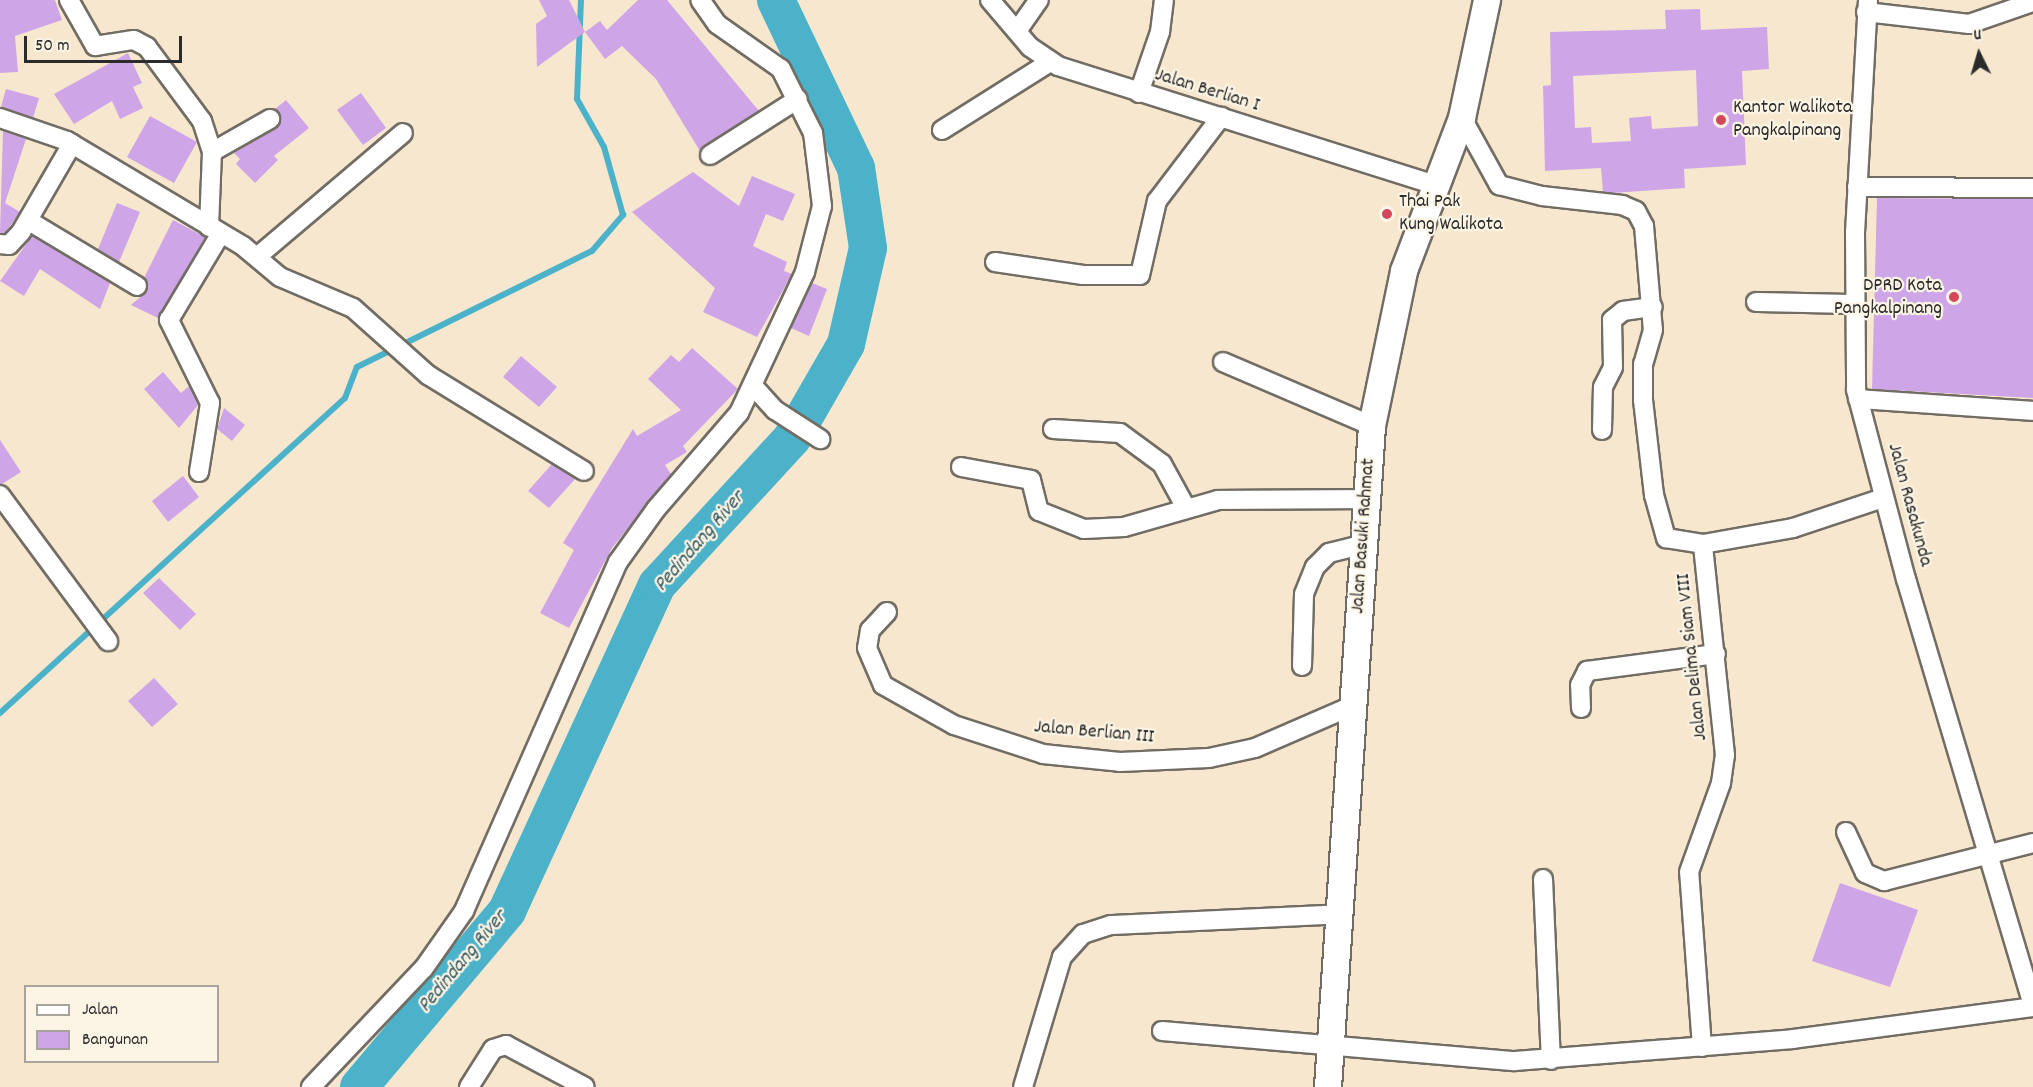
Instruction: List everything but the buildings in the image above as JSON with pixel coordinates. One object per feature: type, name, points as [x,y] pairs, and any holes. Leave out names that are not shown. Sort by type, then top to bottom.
[{"type":"street","points":[[69,0],[95,46],[134,40],[147,47],[202,121],[212,152],[215,230],[169,320],[210,403],[199,472]]},
{"type":"street","points":[[311,1087],[424,968],[464,911],[618,562],[755,388],[805,272],[822,206],[818,154],[798,99],[781,69],[717,24],[700,0]]},
{"type":"street","name":"Jalan Berlian I","points":[[990,0],[1017,31],[1050,62],[1139,93],[1436,185]]},
{"type":"street","points":[[1017,31],[1039,0]]},
{"type":"street","points":[[1139,93],[1160,32],[1164,0]]},
{"type":"street","name":"Jalan Basuki Rahmat","points":[[1328,1087],[1334,1043],[1342,914],[1364,499],[1372,426],[1404,271],[1462,118],[1487,0]]},
{"type":"street","points":[[1867,6],[1969,24],[2015,5],[2033,2]]},
{"type":"street","name":"Jalan Rasakunda","points":[[1867,6],[1852,304],[1858,399],[1883,498],[2033,1006]]},
{"type":"street","points":[[942,130],[1050,62]]},
{"type":"street","points":[[710,155],[798,99]]},
{"type":"street","points":[[995,262],[1083,275],[1140,275],[1157,201],[1221,117]]},
{"type":"street","points":[[0,118],[72,144],[258,256],[280,277],[353,308],[449,390],[584,471]]},
{"type":"street","points":[[1462,118],[1499,185],[1542,196],[1596,199],[1636,211],[1644,226],[1653,307],[1643,400],[1661,529],[1669,540],[1703,544],[1793,528],[1883,498]]},
{"type":"street","points":[[212,152],[270,119]]},
{"type":"street","points":[[258,256],[402,134]]},
{"type":"street","points":[[0,244],[12,243],[29,221],[72,144]]},
{"type":"street","points":[[1857,187],[2033,188]]},
{"type":"street","points":[[29,221],[137,286]]},
{"type":"street","points":[[1756,302],[1852,304]]},
{"type":"street","points":[[1602,430],[1603,387],[1613,367],[1612,320],[1623,311],[1653,307]]},
{"type":"street","points":[[1223,362],[1372,426]]},
{"type":"street","points":[[755,388],[775,410],[820,439]]},
{"type":"street","points":[[1858,399],[2033,411]]},
{"type":"street","points":[[1053,429],[1120,433],[1162,464],[1185,506]]},
{"type":"street","points":[[961,467],[1031,480],[1043,516],[1084,529],[1124,527],[1185,506],[1250,499],[1364,499]]},
{"type":"street","points":[[0,495],[108,641]]},
{"type":"street","points":[[1302,666],[1304,594],[1315,567],[1329,553],[1362,544]]},
{"type":"street","name":"Jalan Delima Siam VIII","points":[[1702,1047],[1689,872],[1724,771],[1716,654],[1703,544]]},
{"type":"street","name":"Jalan Berlian III","points":[[887,612],[870,630],[867,648],[883,685],[954,725],[1043,754],[1120,762],[1209,758],[1254,748],[1354,705]]},
{"type":"street","points":[[1581,708],[1580,685],[1587,671],[1716,654]]},
{"type":"street","points":[[1846,832],[1865,873],[1876,880],[2033,843]]},
{"type":"street","points":[[1543,879],[1551,1060]]},
{"type":"street","points":[[1023,1087],[1062,957],[1083,934],[1111,925],[1342,914]]},
{"type":"street","points":[[1162,1031],[1334,1043],[1473,1060],[1551,1060],[1702,1047],[2033,1006]]},
{"type":"street","points":[[469,1087],[487,1055],[506,1045],[585,1087]]},
{"type":"waterway","points":[[0,713],[345,398],[357,367],[592,251],[623,215],[604,147],[577,99],[581,0]]},
{"type":"waterway","name":"Pedindang River","points":[[359,1087],[507,911],[657,585],[792,438],[846,344],[868,248],[856,168],[776,0]]},
{"type":"place","name":"Kantor Walikota Pangkalpinang","points":[[1721,120]]},
{"type":"place","name":"Thai Pak Kung Walikota","points":[[1387,214]]},
{"type":"place","name":"DPRD Kota Pangkalpinang","points":[[1954,297]]}]
